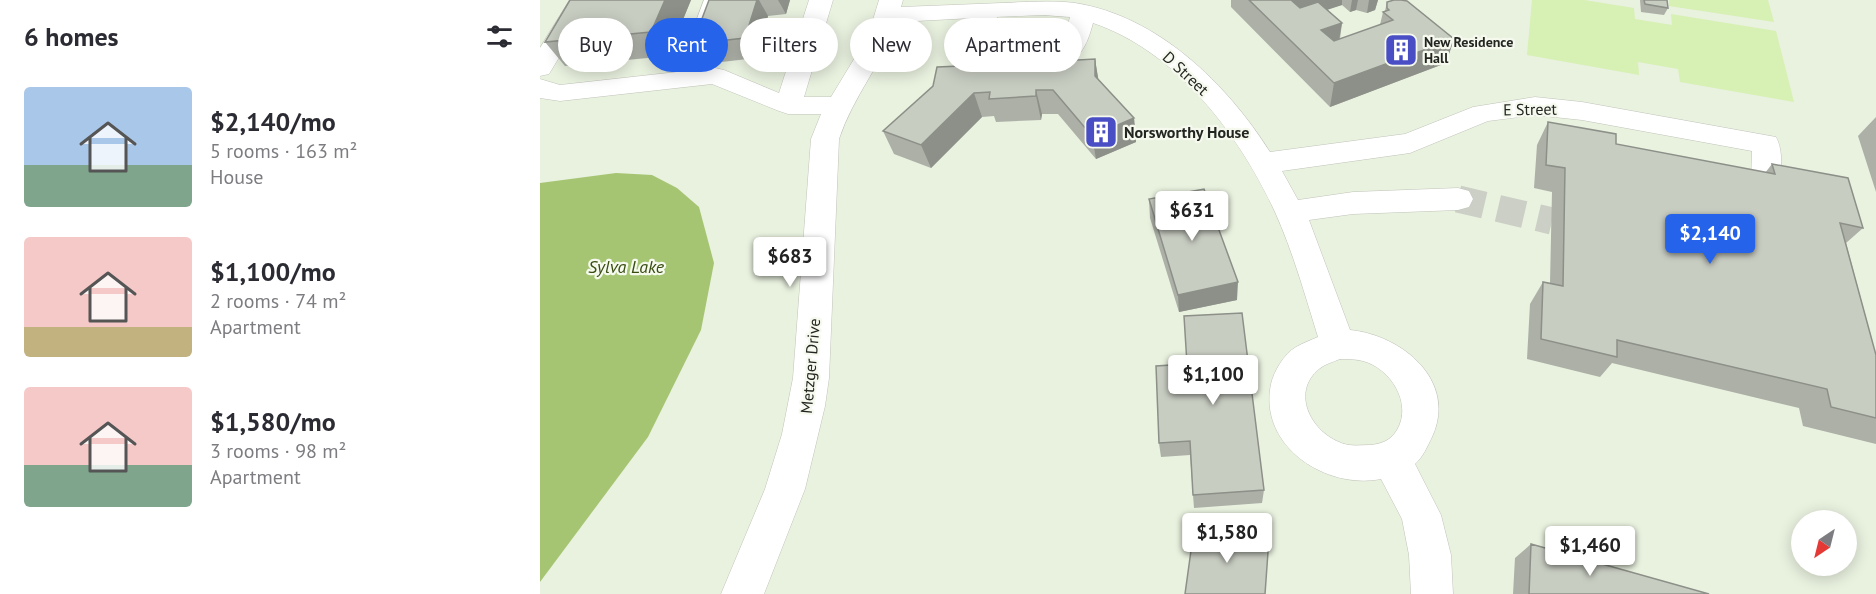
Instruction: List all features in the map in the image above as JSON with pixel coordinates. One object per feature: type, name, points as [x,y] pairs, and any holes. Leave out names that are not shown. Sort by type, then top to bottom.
[{"type":"street","points":[[540,68],[582,0]]},
{"type":"street","points":[[688,78],[716,0]]},
{"type":"street","points":[[788,105],[821,0]]},
{"type":"street","name":"D Street","points":[[890,7],[1044,9],[1083,12],[1102,18],[1141,37],[1180,65],[1241,131],[1264,163],[1290,212],[1337,344]]},
{"type":"street","name":"Metzger Drive","points":[[742,594],[779,509],[796,458],[806,415],[811,378],[822,159],[827,131],[837,106],[874,47],[890,7]]},
{"type":"street","points":[[987,10],[979,38],[981,48],[988,57],[1015,66],[1031,66],[1061,56],[1077,39],[1083,12]]},
{"type":"street","points":[[550,90],[706,76],[723,78],[763,97],[788,105],[837,106]]},
{"type":"street","name":"E Street","points":[[1264,163],[1410,143],[1483,113],[1535,106],[1582,111],[1766,144],[1766,180]]},
{"type":"street","points":[[1290,212],[1353,203],[1458,199]]},
{"type":"street","points":[[1337,344],[1357,345],[1386,356],[1410,376],[1419,394],[1422,413],[1418,431],[1407,447],[1391,459],[1370,465],[1348,464],[1327,457],[1308,444],[1294,428],[1287,409],[1286,390],[1292,373],[1303,359],[1337,344]]},
{"type":"street","points":[[1391,459],[1421,514],[1430,555],[1432,594]]},
{"type":"shaded area","points":[[540,0],[1876,0],[1876,594],[540,594]]},
{"type":"shaded area","points":[[1532,0],[1584,0],[1634,8],[1635,19],[1672,25],[1671,14],[1776,31],[1794,102],[1680,82],[1678,69],[1638,62],[1639,75],[1527,55]]},
{"type":"shaded area","points":[[1669,0],[1768,0],[1774,22],[1669,6]]},
{"type":"water","name":"Sylva Lake","points":[[616,173],[652,175],[677,188],[699,207],[714,263],[701,330],[648,437],[540,582],[540,183]]},
{"type":"building","points":[[570,0],[665,0],[657,18],[645,18],[645,33],[633,34],[633,18],[559,18]]},
{"type":"building","points":[[709,0],[757,0],[751,18],[740,18],[740,39],[728,40],[728,18],[702,18]]},
{"type":"building","points":[[1249,0],[1291,0],[1300,8],[1318,2],[1342,23],[1321,30],[1334,41],[1393,20],[1383,12],[1389,10],[1387,2],[1407,1],[1454,39],[1334,83]]},
{"type":"building","points":[[1644,0],[1667,0],[1668,8],[1645,4]]},
{"type":"building","points":[[558,20],[558,41],[545,42]]},
{"type":"building","points":[[1095,59],[1095,76],[1134,118],[1092,136],[1053,90],[1036,90],[1036,96],[989,99],[990,92],[974,93],[921,145],[883,131],[933,86],[937,67],[944,67],[944,72],[1082,72],[1082,60]]},
{"type":"building","points":[[1548,122],[1616,134],[1616,144],[1775,174],[1772,164],[1848,178],[1863,228],[1840,223],[1876,355],[1876,418],[1831,407],[1827,389],[1617,340],[1617,357],[1541,339],[1543,282],[1563,286],[1565,168],[1546,165]]},
{"type":"building","points":[[1204,189],[1238,282],[1178,295],[1149,199]]},
{"type":"building","points":[[1242,313],[1264,490],[1193,495],[1190,441],[1159,443],[1156,366],[1187,364],[1184,316]]},
{"type":"building","points":[[1194,529],[1269,538],[1265,594],[1185,594]]},
{"type":"building","points":[[1531,544],[1709,594],[1529,594]]},
{"type":"tunnel","points":[[1458,199],[1552,221]]},
{"type":"place","name":"New Residence Hall","points":[[1401,50]]},
{"type":"place","name":"Norsworthy House","points":[[1101,132]]}]
